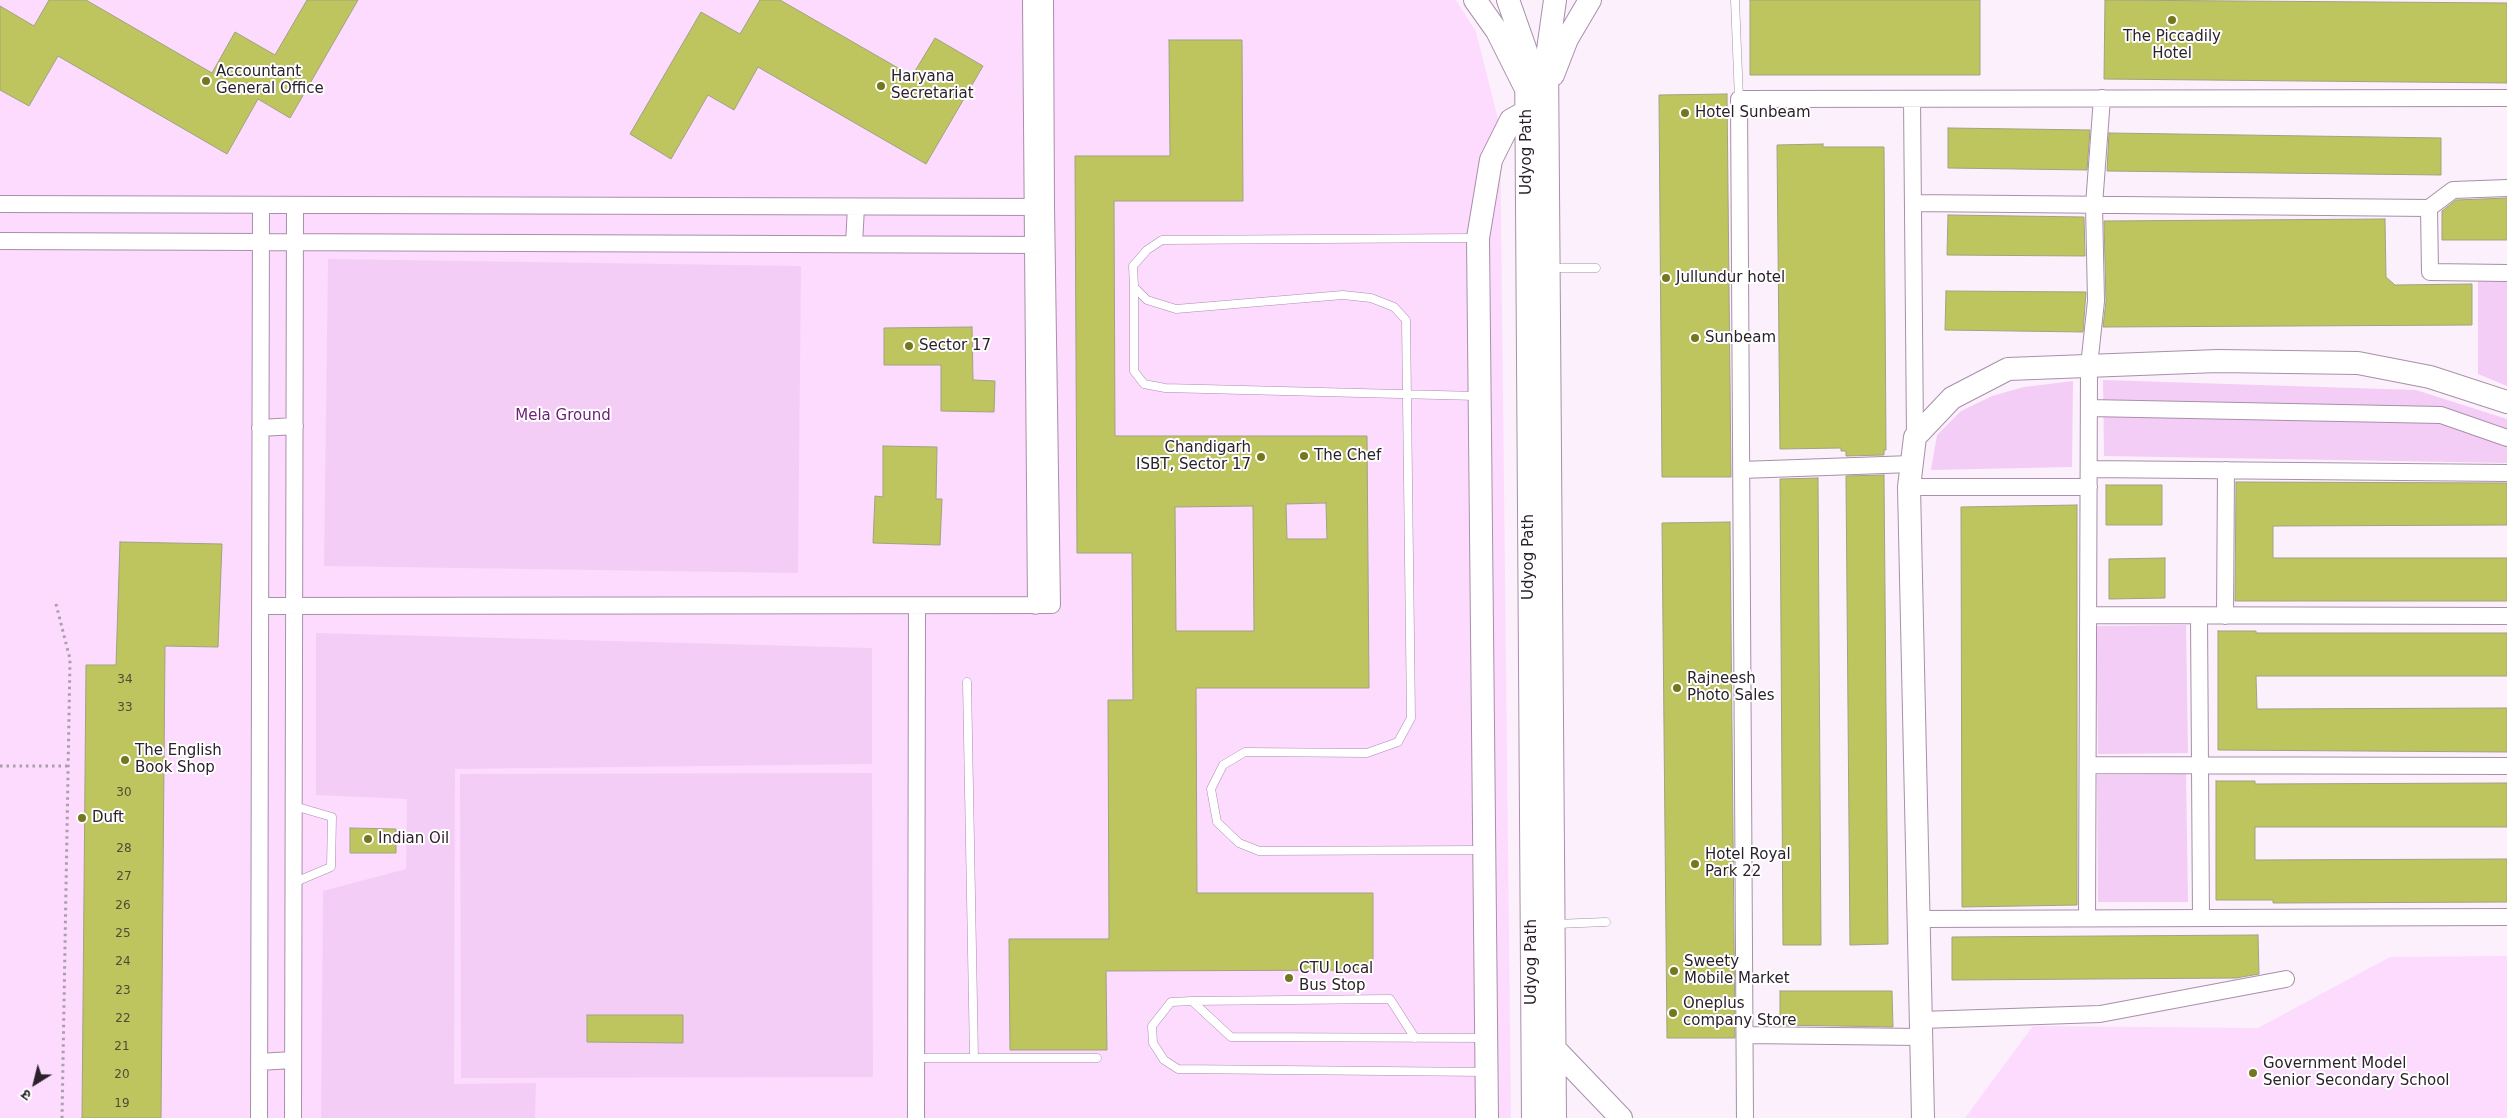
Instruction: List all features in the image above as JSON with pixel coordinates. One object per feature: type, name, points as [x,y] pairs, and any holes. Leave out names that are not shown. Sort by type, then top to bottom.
[{"type":"main road","points":[[1476,0],[1537,89],[1590,0]]},
{"type":"main road","name":"Udyog Path","points":[[1508,0],[1537,89],[1549,268],[1555,1118]]},
{"type":"main road","name":"Udyog Path","points":[[1533,1118],[1526,112],[1537,89],[1547,57],[1555,0]]},
{"type":"main road","points":[[1487,1118],[1478,238],[1491,160],[1511,120],[1526,112]]},
{"type":"main road","points":[[1923,1118],[1908,487],[1915,437],[1952,398],[2008,369],[2218,361],[2358,364],[2430,377],[2507,402]]},
{"type":"main road","points":[[1554,1048],[1621,1118]]},
{"type":"street","points":[[1031,0],[1039,208]]},
{"type":"street","points":[[260,606],[1036,606],[1039,208],[1045,0]]},
{"type":"street","points":[[2087,918],[2089,366],[2096,301],[2094,205],[2102,98]]},
{"type":"street","points":[[1745,1118],[1739,99],[2507,98]]},
{"type":"street","points":[[1912,99],[1915,437]]},
{"type":"street","points":[[1913,204],[2429,208],[2453,190],[2507,188]]},
{"type":"street","points":[[0,204],[1039,208]]},
{"type":"street","points":[[259,1118],[261,205]]},
{"type":"street","points":[[293,1118],[295,205]]},
{"type":"street","points":[[854,244],[856,207]]},
{"type":"street","points":[[2429,208],[2430,272],[2507,273]]},
{"type":"street","points":[[0,241],[1039,245]]},
{"type":"street","points":[[2089,408],[2441,414],[2507,438]]},
{"type":"street","points":[[260,428],[295,426]]},
{"type":"street","points":[[1741,470],[1912,464]]},
{"type":"street","points":[[2089,469],[2507,473]]},
{"type":"street","points":[[2225,616],[2226,470]]},
{"type":"street","points":[[1908,487],[2088,488]]},
{"type":"street","points":[[916,1118],[917,606]]},
{"type":"street","points":[[2088,615],[2507,616]]},
{"type":"street","points":[[2199,616],[2201,918]]},
{"type":"street","points":[[2088,765],[2507,766]]},
{"type":"street","points":[[1918,919],[2507,917]]},
{"type":"street","points":[[1745,1036],[1921,1029],[2100,1014],[2286,979]]},
{"type":"street","points":[[259,1062],[293,1060]]},
{"type":"lane","points":[[1735,0],[1739,99]]},
{"type":"lane","points":[[1478,238],[1162,240],[1147,250],[1133,266],[1134,372],[1144,384],[1165,388],[1480,396]]},
{"type":"lane","points":[[1549,268],[1596,268]]},
{"type":"lane","points":[[1134,288],[1147,300],[1176,308],[1343,295],[1371,298],[1394,307],[1406,320],[1412,718],[1398,742],[1366,753],[1245,752],[1223,765],[1211,789],[1218,822],[1239,843],[1259,851],[1484,850]]},
{"type":"lane","points":[[967,682],[967,792],[974,1058]]},
{"type":"lane","points":[[293,883],[331,867],[332,816],[294,806]]},
{"type":"lane","points":[[1554,924],[1606,922]]},
{"type":"lane","points":[[1415,1038],[1390,999],[1172,1002],[1152,1026],[1153,1043],[1164,1060],[1178,1069],[1486,1072]]},
{"type":"lane","points":[[1192,1001],[1231,1037],[1486,1038]]},
{"type":"lane","points":[[916,1058],[1097,1058]]},
{"type":"path","points":[[56,604],[70,659],[62,1118]]},
{"type":"path","points":[[0,766],[67,766]]},
{"type":"shaded area","points":[[0,0],[1456,0],[1476,32],[1500,127],[1511,1118],[0,1118]]},
{"type":"shaded area","name":"Government Model Senior Secondary School","points":[[2507,956],[2507,1118],[1965,1118],[2033,1026],[2258,1028],[2390,957]]},
{"type":"green space","name":"Mela Ground","points":[[328,259],[801,266],[798,573],[324,566]]},
{"type":"green space","points":[[2478,280],[2507,281],[2507,386],[2478,374]]},
{"type":"green space","points":[[2103,380],[2416,390],[2507,419],[2507,463],[2104,456]]},
{"type":"green space","points":[[2073,381],[2072,467],[1931,470],[1937,435],[1961,411],[1992,396],[2024,387]]},
{"type":"green space","points":[[2186,625],[2188,753],[2098,754],[2096,626]]},
{"type":"green space","points":[[316,633],[872,648],[872,764],[455,769],[454,1084],[536,1083],[535,1118],[321,1118],[323,891],[406,869],[407,799],[316,795]]},
{"type":"green space","points":[[872,773],[873,1077],[461,1078],[460,774]]},
{"type":"green space","points":[[2186,774],[2188,902],[2098,902],[2097,775]]},
{"type":"building","name":"Accountant General Office","points":[[49,0],[86,0],[212,73],[235,32],[275,55],[307,0],[358,0],[290,118],[258,99],[227,154],[58,56],[29,106],[0,90],[0,6],[34,26]]},
{"type":"building","name":"Haryana Secretariat","points":[[760,0],[780,0],[912,76],[935,38],[983,66],[926,164],[758,67],[734,110],[708,95],[671,159],[630,134],[701,12],[740,34]]},
{"type":"building","points":[[1750,0],[1980,0],[1980,75],[1750,75]]},
{"type":"building","points":[[2105,0],[2507,3],[2507,83],[2104,79]]},
{"type":"building","points":[[1169,40],[1242,40],[1243,201],[1114,201],[1115,436],[1367,436],[1369,688],[1196,688],[1197,893],[1373,893],[1373,970],[1106,971],[1107,1050],[1010,1050],[1009,939],[1109,939],[1108,700],[1133,700],[1132,553],[1077,553],[1075,156],[1170,156]],"holes":[[[1326,503],[1327,539],[1287,539],[1286,504]],[[1253,506],[1254,631],[1176,631],[1175,507]]]},
{"type":"building","points":[[1727,94],[1731,477],[1662,477],[1659,95]]},
{"type":"building","points":[[1948,128],[2090,130],[2087,170],[1948,168]]},
{"type":"building","points":[[2109,133],[2441,138],[2441,175],[2107,171]]},
{"type":"building","points":[[1823,144],[1823,147],[1884,147],[1886,450],[1884,450],[1884,455],[1846,456],[1846,451],[1841,451],[1841,448],[1780,449],[1777,145]]},
{"type":"building","points":[[2507,198],[2507,240],[2442,240],[2442,211],[2456,200]]},
{"type":"building","points":[[1948,215],[2084,217],[2085,256],[1947,255]]},
{"type":"building","points":[[2385,219],[2386,277],[2395,285],[2472,284],[2472,325],[2103,327],[2106,301],[2104,221]]},
{"type":"building","points":[[1946,291],[2086,292],[2083,332],[1945,330]]},
{"type":"building","points":[[972,327],[973,380],[995,381],[994,412],[941,411],[941,365],[884,365],[884,328]]},
{"type":"building","points":[[883,446],[937,447],[936,499],[942,499],[940,545],[873,543],[875,496],[883,497]]},
{"type":"building","points":[[1884,475],[1888,944],[1850,945],[1846,476]]},
{"type":"building","points":[[1818,478],[1821,945],[1783,945],[1780,479]]},
{"type":"building","points":[[2236,482],[2507,483],[2507,525],[2273,526],[2273,558],[2507,558],[2507,601],[2235,601]]},
{"type":"building","points":[[2106,485],[2162,485],[2162,525],[2106,525]]},
{"type":"building","points":[[2077,505],[2077,905],[1962,907],[1961,507]]},
{"type":"building","points":[[1730,522],[1735,1038],[1667,1038],[1662,523]]},
{"type":"building","points":[[120,542],[222,544],[218,647],[165,646],[161,1118],[82,1118],[86,665],[116,665]]},
{"type":"building","points":[[2165,558],[2165,598],[2109,599],[2109,559]]},
{"type":"building","points":[[2218,631],[2256,631],[2256,633],[2507,633],[2507,676],[2256,676],[2257,709],[2507,708],[2507,752],[2218,750]]},
{"type":"building","points":[[2216,781],[2255,781],[2255,784],[2507,783],[2507,827],[2255,827],[2255,860],[2507,859],[2507,902],[2273,903],[2273,900],[2216,900]]},
{"type":"building","points":[[350,828],[396,829],[396,853],[350,853]]},
{"type":"building","points":[[2258,935],[2259,974],[2236,978],[1952,980],[1952,937]]},
{"type":"building","points":[[1780,991],[1892,991],[1893,1027],[1780,1025]]},
{"type":"building","points":[[587,1015],[683,1015],[683,1043],[587,1042]]},
{"type":"place","name":"The Piccadily Hotel","points":[[2172,20]]},
{"type":"place","name":"Accountant General Office","points":[[206,81]]},
{"type":"place","name":"Haryana Secretariat","points":[[881,86]]},
{"type":"place","name":"Hotel Sunbeam","points":[[1685,113]]},
{"type":"place","name":"Jullundur hotel","points":[[1666,278]]},
{"type":"place","name":"Sunbeam","points":[[1695,338]]},
{"type":"place","name":"Sector 17","points":[[909,346]]},
{"type":"place","name":"The Chef","points":[[1304,456]]},
{"type":"place","name":"Chandigarh ISBT, Sector 17","points":[[1261,457]]},
{"type":"place","name":"Rajneesh Photo Sales","points":[[1677,688]]},
{"type":"place","name":"The English Book Shop","points":[[125,760]]},
{"type":"place","name":"Duft","points":[[82,818]]},
{"type":"place","name":"Indian Oil","points":[[368,839]]},
{"type":"place","name":"Hotel Royal Park 22","points":[[1695,864]]},
{"type":"place","name":"Sweety Mobile Market","points":[[1674,971]]},
{"type":"place","name":"CTU Local Bus Stop","points":[[1289,978]]},
{"type":"place","name":"Oneplus company Store","points":[[1673,1013]]},
{"type":"place","name":"Government Model Senior Secondary School","points":[[2253,1073]]}]
